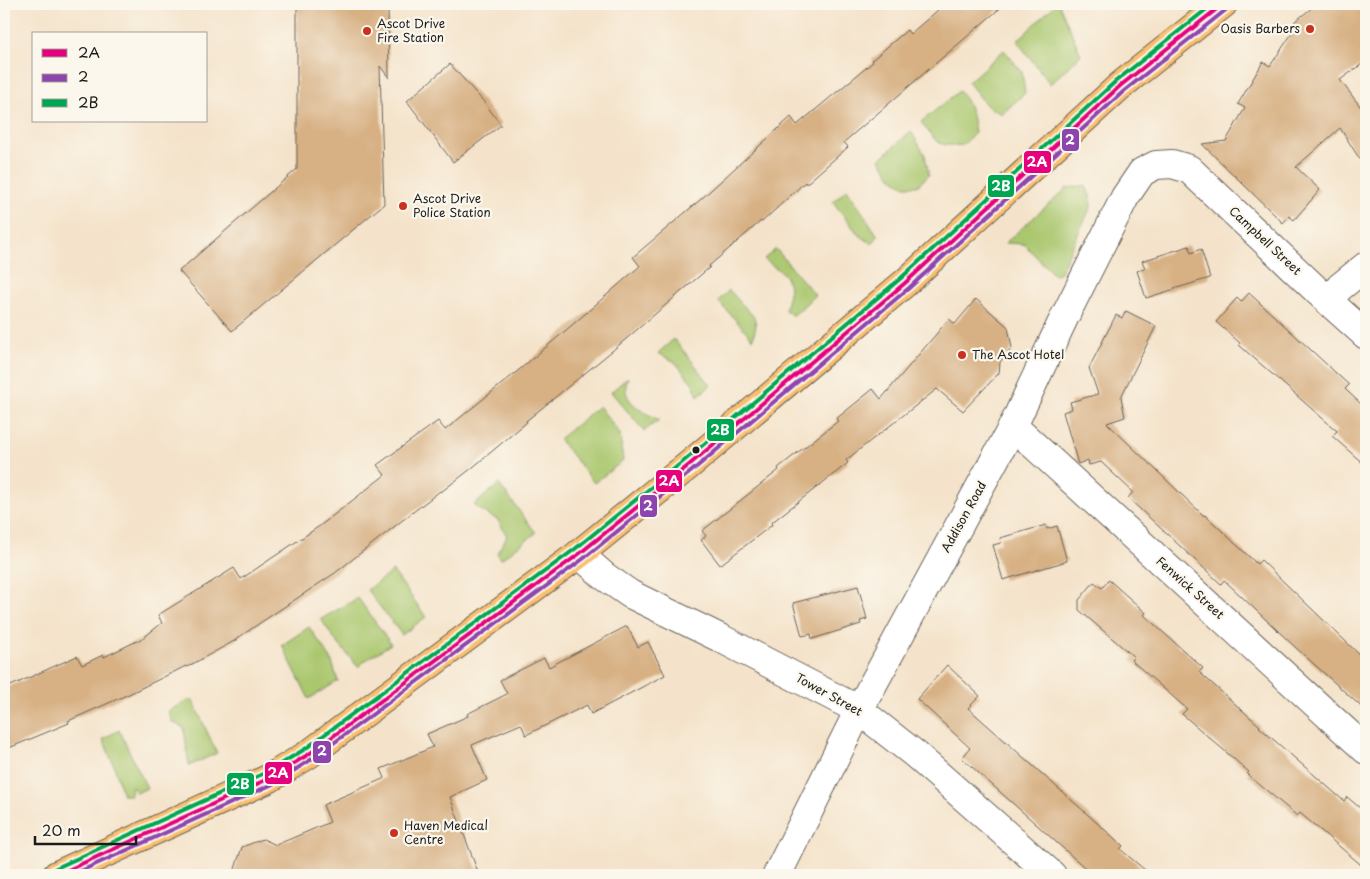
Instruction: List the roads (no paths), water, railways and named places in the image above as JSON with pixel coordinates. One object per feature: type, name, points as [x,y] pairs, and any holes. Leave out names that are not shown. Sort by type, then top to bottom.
[{"type":"main road","points":[[57,875],[270,778],[301,759],[578,554],[689,465],[898,289],[1120,86],[1223,4]]},
{"type":"street","name":"Campbell Street","points":[[1156,165],[1172,164],[1189,169],[1366,335]]},
{"type":"street","name":"Addison Road","points":[[778,875],[859,710],[1013,426],[1064,318],[1125,197],[1142,172],[1156,165]]},
{"type":"street","points":[[1328,301],[1340,287],[1366,266]]},
{"type":"street","name":"Fenwick Street","points":[[1013,426],[1366,750]]},
{"type":"street","name":"Tower Street","points":[[578,554],[604,576],[630,594],[859,710],[916,755],[1052,875]]},
{"type":"place","name":"Oasis Barbers","points":[[1310,29]]},
{"type":"place","name":"Ascot Drive Fire Station","points":[[367,31]]},
{"type":"place","name":"Ascot Drive Police Station","points":[[403,206]]},
{"type":"place","name":"The Ascot Hotel","points":[[962,355]]},
{"type":"place","name":"Haven Medical Centre","points":[[394,833]]}]
